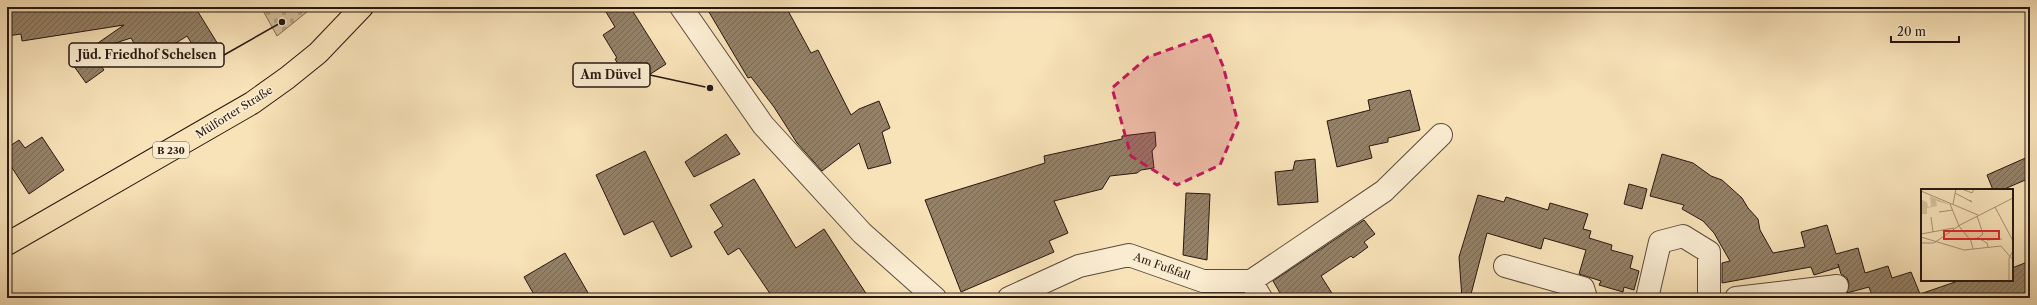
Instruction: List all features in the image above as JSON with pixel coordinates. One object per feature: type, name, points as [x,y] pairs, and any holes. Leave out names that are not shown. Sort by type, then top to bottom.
[{"type":"main road","name":"Mülforter Straße","points":[[7,244],[252,103],[287,78],[318,53],[362,7]]},
{"type":"street","points":[[681,7],[762,125],[862,233],[935,298]]},
{"type":"street","name":"Am Fußfall","points":[[1009,298],[1079,266],[1129,255],[1204,281],[1256,289],[1384,191],[1441,135]]},
{"type":"street","points":[[1647,298],[1660,242],[1683,236],[1709,252],[1709,298]]},
{"type":"street","points":[[1505,266],[1583,288],[1586,298]]},
{"type":"street","points":[[1736,298],[1837,286]]},
{"type":"highlighted area","points":[[1210,35],[1223,66],[1238,123],[1220,165],[1177,185],[1131,156],[1112,88],[1148,57]]},
{"type":"green space","points":[[261,7],[313,7],[277,36]]},
{"type":"building","points":[[7,7],[195,7],[224,54],[205,65],[187,36],[154,57],[145,43],[137,48],[131,38],[97,49],[95,45],[124,25],[22,41],[21,34],[7,36]]},
{"type":"building","points":[[603,7],[630,7],[666,64],[638,82],[630,70],[624,74],[615,59],[617,58],[603,35],[615,27]]},
{"type":"building","points":[[706,7],[786,7],[811,53],[818,50],[851,115],[859,109],[879,101],[890,128],[882,132],[891,163],[868,169],[859,143],[822,171],[797,143],[774,107],[751,77],[748,78]]},
{"type":"building","points":[[89,50],[104,70],[86,83],[71,62]]},
{"type":"building","points":[[1410,90],[1420,130],[1388,138],[1388,142],[1369,146],[1372,158],[1337,167],[1327,121],[1370,110],[1368,100]]},
{"type":"building","points":[[1155,132],[1156,146],[1152,151],[1154,168],[1141,170],[1137,173],[1110,176],[1102,189],[1054,201],[1068,233],[1049,241],[1054,252],[961,292],[925,200],[1045,163],[1044,156],[1122,139],[1122,136]]},
{"type":"building","points":[[726,134],[740,154],[694,177],[685,162]]},
{"type":"building","points":[[42,137],[64,170],[29,194],[7,160],[7,148],[19,140],[25,148]]},
{"type":"building","points":[[645,151],[692,247],[671,257],[653,221],[624,235],[596,175]]},
{"type":"building","points":[[1662,154],[1693,163],[1711,176],[1722,180],[1742,198],[1748,208],[1758,219],[1760,230],[1773,253],[1805,247],[1801,232],[1827,225],[1836,254],[1858,248],[1865,273],[1888,266],[1892,278],[1911,272],[1920,294],[1958,281],[2013,281],[2013,268],[2030,261],[2030,298],[1873,298],[1869,287],[1847,293],[1849,284],[1847,278],[1841,274],[1839,267],[1814,275],[1811,267],[1722,283],[1722,263],[1730,261],[1714,233],[1703,221],[1682,209],[1684,205],[1650,196]]},
{"type":"building","points":[[2030,156],[2030,178],[2004,189],[1993,189],[1987,175]]},
{"type":"building","points":[[1315,159],[1318,202],[1278,205],[1275,172],[1293,170],[1295,161]]},
{"type":"building","points":[[754,179],[796,248],[824,229],[869,298],[773,298],[739,248],[728,255],[714,232],[723,226],[710,205]]},
{"type":"building","points":[[1629,184],[1647,189],[1642,209],[1624,204]]},
{"type":"building","points":[[1186,193],[1210,194],[1207,260],[1183,255]]},
{"type":"building","points":[[1478,195],[1504,202],[1506,197],[1548,210],[1550,203],[1588,214],[1583,229],[1591,231],[1589,238],[1612,245],[1611,250],[1633,256],[1630,268],[1639,271],[1634,290],[1624,287],[1623,292],[1599,285],[1601,281],[1579,274],[1586,250],[1544,238],[1541,249],[1487,233],[1470,298],[1462,298],[1459,257]]},
{"type":"building","points":[[1364,220],[1375,234],[1364,242],[1368,247],[1353,258],[1351,256],[1321,276],[1335,298],[1283,298],[1273,281]]},
{"type":"building","points":[[565,253],[591,298],[536,298],[524,277]]},
{"type":"place","name":"Jüd. Friedhof Schelsen","points":[[282,22]]},
{"type":"place","name":"Am Düvel","points":[[710,88]]}]
